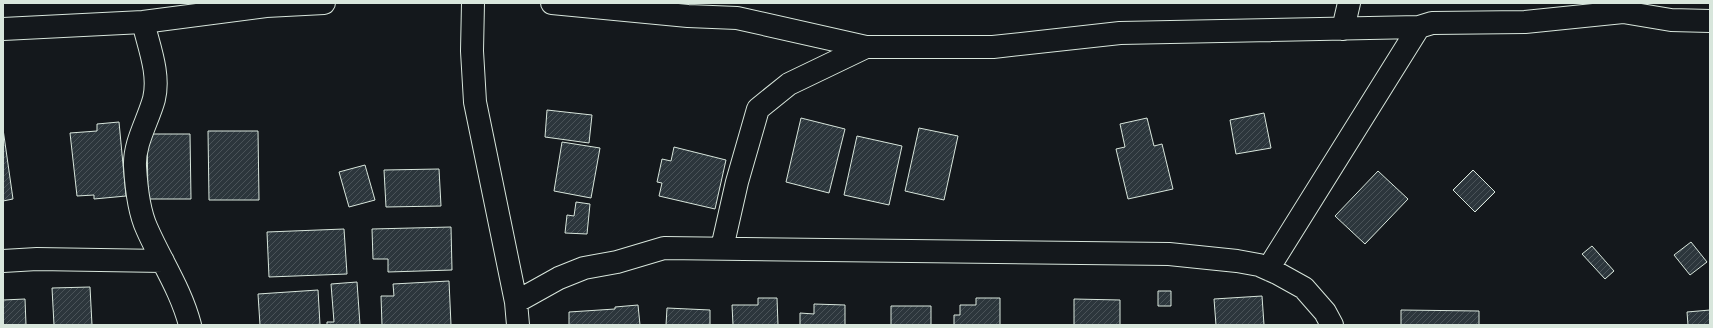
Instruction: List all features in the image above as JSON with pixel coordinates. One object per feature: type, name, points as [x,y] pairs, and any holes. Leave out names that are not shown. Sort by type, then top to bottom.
[{"type":"street","points":[[3,30],[143,22],[266,6],[324,3]]},
{"type":"street","points":[[473,3],[472,51],[475,102],[516,302],[518,325]]},
{"type":"street","points":[[552,3],[688,16],[737,18],[866,48],[993,47],[1120,33],[1419,27],[1432,23],[1524,13],[1623,12],[1671,20],[1710,21]]},
{"type":"street","points":[[1343,29],[1349,3]]},
{"type":"street","points":[[143,22],[155,69],[154,98],[139,142],[135,164],[137,189],[146,227],[184,304],[190,325]]},
{"type":"street","points":[[1268,270],[1419,27]]},
{"type":"street","points":[[722,248],[737,182],[758,110],[789,84],[866,48]]},
{"type":"street","points":[[516,302],[559,278],[584,268],[618,262],[664,248],[1014,254],[1169,254],[1237,261],[1259,265],[1304,288],[1325,312],[1332,325]]},
{"type":"street","points":[[3,261],[38,258],[163,261]]},
{"type":"building","points":[[547,110],[592,115],[589,143],[545,137]]},
{"type":"building","points":[[1264,113],[1271,148],[1236,154],[1230,120]]},
{"type":"building","points":[[801,118],[845,129],[829,193],[786,182]]},
{"type":"building","points":[[1147,118],[1154,146],[1162,144],[1173,189],[1128,199],[1116,149],[1125,147],[1120,124]]},
{"type":"building","points":[[119,122],[126,196],[94,199],[94,195],[77,196],[70,133],[97,131],[97,124]]},
{"type":"building","points":[[919,128],[958,136],[944,200],[905,191]]},
{"type":"building","points":[[3,129],[13,199],[3,201]]},
{"type":"building","points":[[208,131],[258,131],[259,200],[209,200]]},
{"type":"building","points":[[147,134],[190,134],[191,199],[148,199]]},
{"type":"building","points":[[857,136],[902,146],[889,205],[844,195]]},
{"type":"building","points":[[562,142],[600,148],[591,198],[554,191]]},
{"type":"building","points":[[674,147],[726,160],[715,209],[659,196],[662,183],[657,182],[662,159],[671,161]]},
{"type":"building","points":[[365,165],[375,200],[349,207],[339,172]]},
{"type":"building","points":[[439,169],[441,206],[386,207],[384,170]]},
{"type":"building","points":[[1473,170],[1495,192],[1475,212],[1453,190]]},
{"type":"building","points":[[1378,171],[1408,199],[1365,244],[1335,216]]},
{"type":"building","points":[[576,202],[590,204],[587,234],[565,233],[567,215],[574,216]]},
{"type":"building","points":[[451,227],[452,270],[388,272],[388,259],[373,259],[372,229]]},
{"type":"building","points":[[344,229],[347,274],[269,277],[267,232]]},
{"type":"building","points":[[1691,242],[1707,262],[1690,275],[1674,255]]},
{"type":"building","points":[[1592,246],[1614,271],[1605,279],[1582,254]]},
{"type":"building","points":[[449,281],[451,325],[382,325],[381,296],[394,296],[393,284]]},
{"type":"building","points":[[357,282],[360,325],[327,325],[327,322],[334,322],[331,284]]},
{"type":"building","points":[[90,287],[92,325],[54,325],[52,288]]},
{"type":"building","points":[[318,290],[320,325],[260,325],[258,294]]},
{"type":"building","points":[[1158,291],[1171,291],[1171,306],[1158,306]]},
{"type":"building","points":[[1262,296],[1264,325],[1216,325],[1214,299]]},
{"type":"building","points":[[758,298],[777,298],[778,325],[733,325],[732,305],[758,305]]},
{"type":"building","points":[[976,298],[1000,298],[1000,325],[954,325],[954,315],[960,315],[960,305],[976,305]]},
{"type":"building","points":[[25,299],[26,325],[3,325],[3,300]]},
{"type":"building","points":[[1074,299],[1120,300],[1120,325],[1074,325]]},
{"type":"building","points":[[814,304],[845,305],[845,325],[800,325],[800,313],[814,314]]},
{"type":"building","points":[[638,305],[640,325],[569,325],[569,312],[615,309],[615,307]]},
{"type":"building","points":[[891,306],[931,306],[931,325],[891,325]]},
{"type":"building","points":[[667,308],[710,310],[710,325],[666,325]]},
{"type":"building","points":[[1401,310],[1479,311],[1479,325],[1401,325]]},
{"type":"building","points":[[1710,310],[1710,325],[1688,325],[1687,312]]}]
